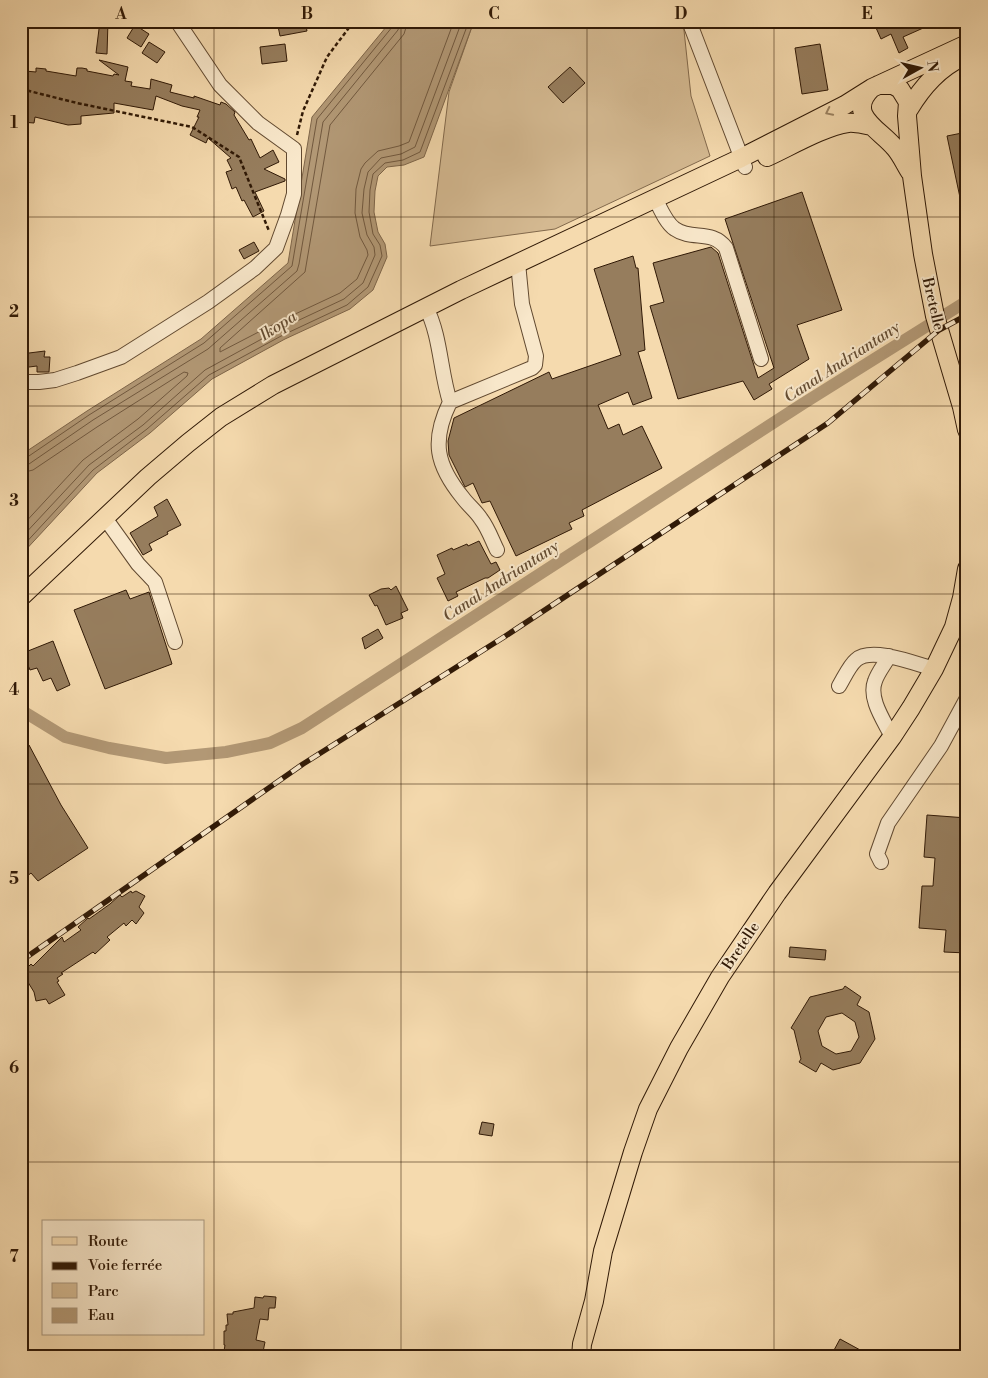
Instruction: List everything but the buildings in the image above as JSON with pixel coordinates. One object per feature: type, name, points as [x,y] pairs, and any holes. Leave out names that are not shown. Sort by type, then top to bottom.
[{"type":"main road","points":[[743,162],[875,87],[967,44]]},
{"type":"main road","points":[[21,608],[108,522],[148,477],[221,417],[249,399],[299,371],[743,162],[849,122],[892,130],[898,127],[923,87],[934,75],[951,62],[967,55]]},
{"type":"main road","points":[[908,113],[908,102],[900,89],[893,85],[875,87],[863,100],[863,114],[896,148],[912,176]]},
{"type":"main road","name":"Bretelle","points":[[908,113],[912,176],[934,316],[962,406],[967,430]]},
{"type":"main road","points":[[21,597],[224,425],[276,392],[428,311]]},
{"type":"main road","name":"Bretelle","points":[[582,1357],[582,1344],[594,1301],[606,1243],[648,1108],[700,1009],[731,960],[777,893],[892,737],[934,669],[954,627],[964,599],[967,569]]},
{"type":"street","points":[[21,382],[55,380],[121,357],[208,302],[255,268],[276,248],[294,194],[294,149],[258,123],[220,86],[177,21]]},
{"type":"street","points":[[689,21],[743,162]]},
{"type":"street","points":[[657,202],[672,228],[690,234],[717,239],[726,248],[761,359]]},
{"type":"street","points":[[450,402],[532,368],[535,365],[536,356],[522,304],[518,268]]},
{"type":"street","points":[[428,311],[441,358],[450,402],[439,429],[437,445],[440,458],[450,480],[482,521],[497,550]]},
{"type":"street","points":[[108,522],[138,564],[156,582],[175,642]]},
{"type":"street","points":[[839,686],[855,660],[862,656],[889,656],[934,669]]},
{"type":"street","points":[[889,656],[875,680],[873,689],[875,700],[892,737]]},
{"type":"street","points":[[881,862],[878,854],[888,822],[941,746],[967,698]]},
{"type":"path","points":[[294,149],[303,111],[327,58],[354,21]]},
{"type":"path","points":[[21,89],[77,103],[192,127],[239,157],[276,248]]},
{"type":"green space","points":[[474,21],[683,21],[691,96],[710,156],[555,229],[430,246],[449,92]]},
{"type":"water","name":"Ikopa","points":[[391,21],[474,21],[424,157],[404,165],[387,167],[378,176],[374,212],[378,232],[385,244],[387,257],[373,290],[350,309],[285,339],[212,379],[150,433],[97,473],[21,555],[21,455],[201,339],[288,263],[312,117]]},
{"type":"waterway","name":"Canal Andriantany","points":[[21,710],[65,737],[109,748],[166,758],[226,752],[270,743],[302,728],[804,403],[967,301]]},
{"type":"railway","points":[[21,961],[303,764],[504,637],[828,423],[939,330],[967,315]]}]
